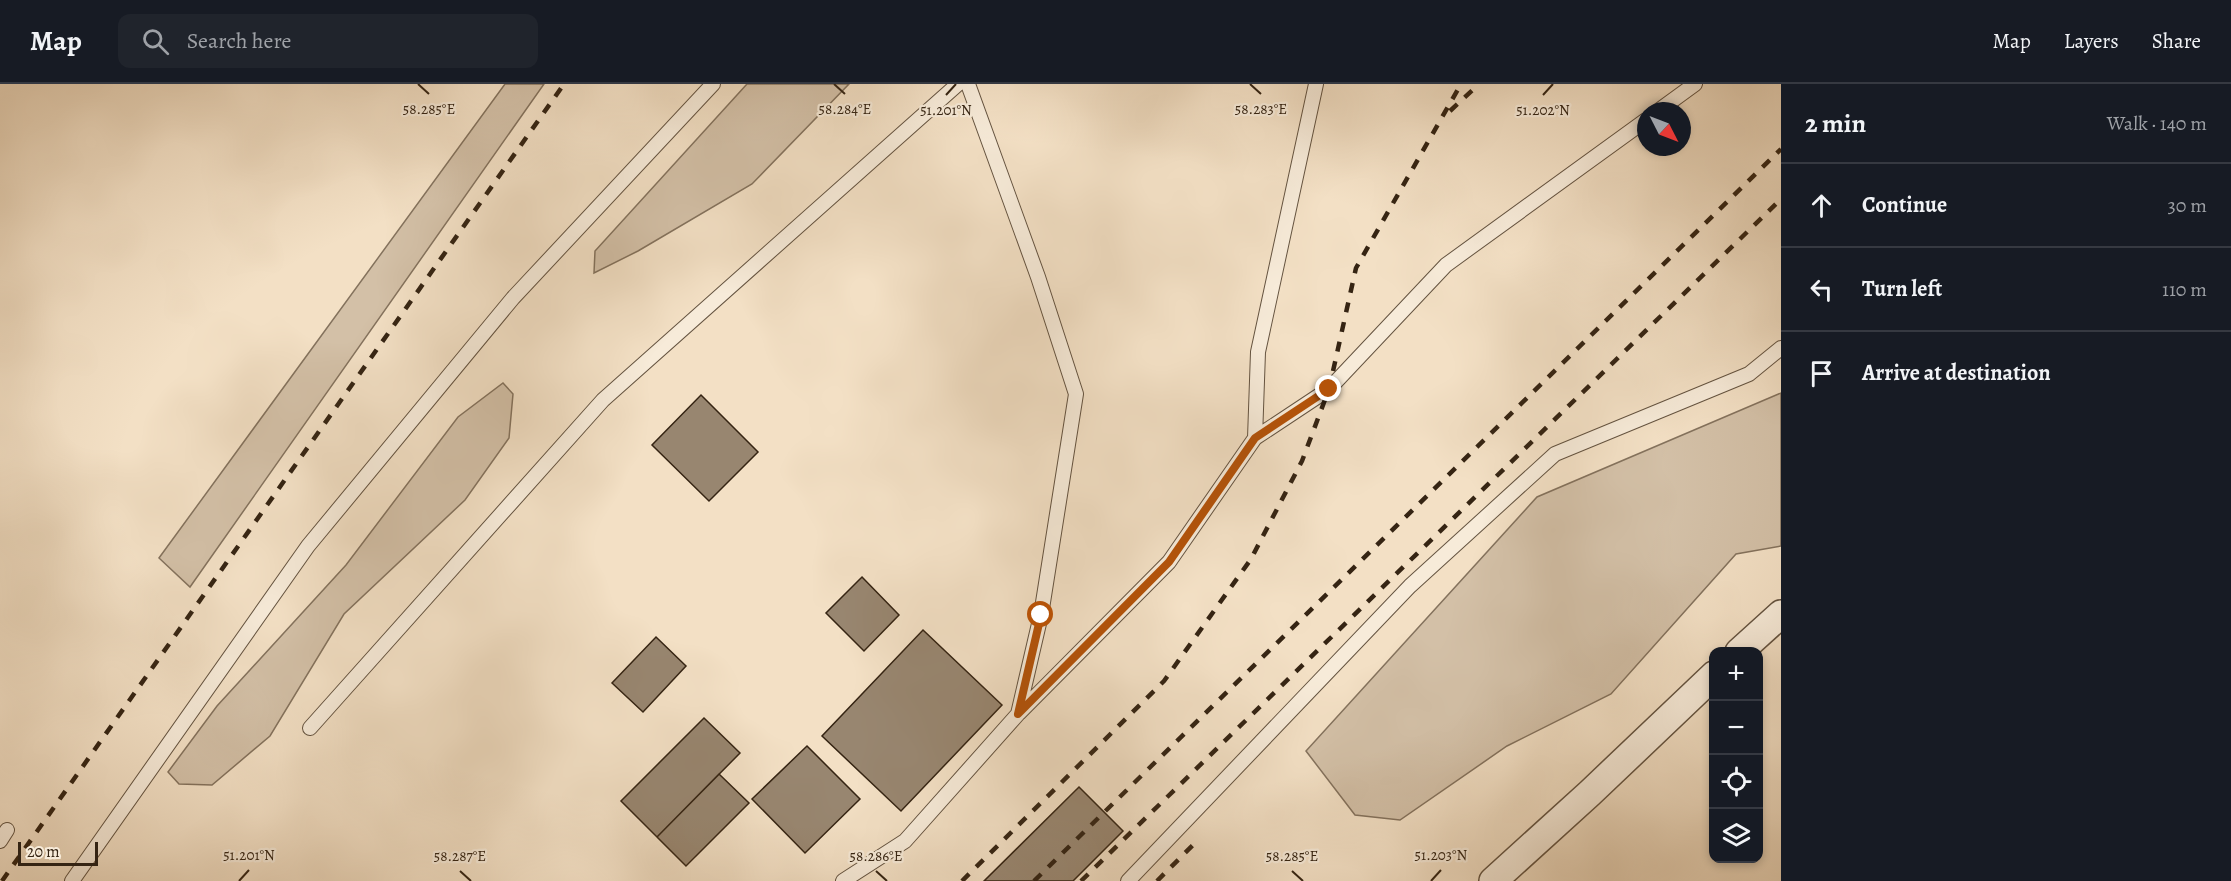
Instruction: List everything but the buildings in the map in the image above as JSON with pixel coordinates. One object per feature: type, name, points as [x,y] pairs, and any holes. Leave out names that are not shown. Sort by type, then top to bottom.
[{"type":"street","points":[[1744,647],[1781,614]]},
{"type":"street","points":[[1493,881],[1590,793],[1709,679]]},
{"type":"lane","points":[[72,881],[308,546],[513,298],[713,84]]},
{"type":"lane","points":[[310,728],[603,400],[958,84]]},
{"type":"lane","points":[[968,84],[1038,277],[1076,394],[1041,615],[1018,714]]},
{"type":"lane","points":[[1255,438],[1258,351],[1316,84]]},
{"type":"lane","points":[[1670,102],[1695,84]]},
{"type":"lane","points":[[843,881],[905,841],[1018,714],[1169,562],[1255,438],[1329,389],[1446,265],[1637,127]]},
{"type":"lane","points":[[1128,881],[1410,586],[1555,454],[1749,374],[1781,348]]},
{"type":"shaded area","points":[[505,84],[544,84],[190,587],[159,558]]},
{"type":"shaded area","points":[[747,84],[849,84],[752,184],[638,251],[594,273],[595,251]]},
{"type":"shaded area","points":[[503,383],[513,394],[509,438],[465,500],[344,614],[270,736],[212,785],[179,784],[168,772],[217,706],[346,565],[458,417]]},
{"type":"shaded area","points":[[1781,393],[1781,546],[1736,554],[1611,694],[1507,746],[1400,820],[1355,815],[1306,751],[1537,497]]},
{"type":"railway","points":[[2,881],[564,84]]},
{"type":"railway","points":[[962,881],[1164,681],[1251,559],[1302,461],[1329,389],[1356,268],[1461,84]]},
{"type":"railway","points":[[1450,111],[1479,84]]},
{"type":"railway","points":[[1034,881],[1781,149]]},
{"type":"railway","points":[[1081,881],[1781,199]]},
{"type":"railway","points":[[1157,881],[1198,840]]},
{"type":"route","points":[[1041,615],[1018,714],[1169,562],[1255,438],[1329,389]]}]
